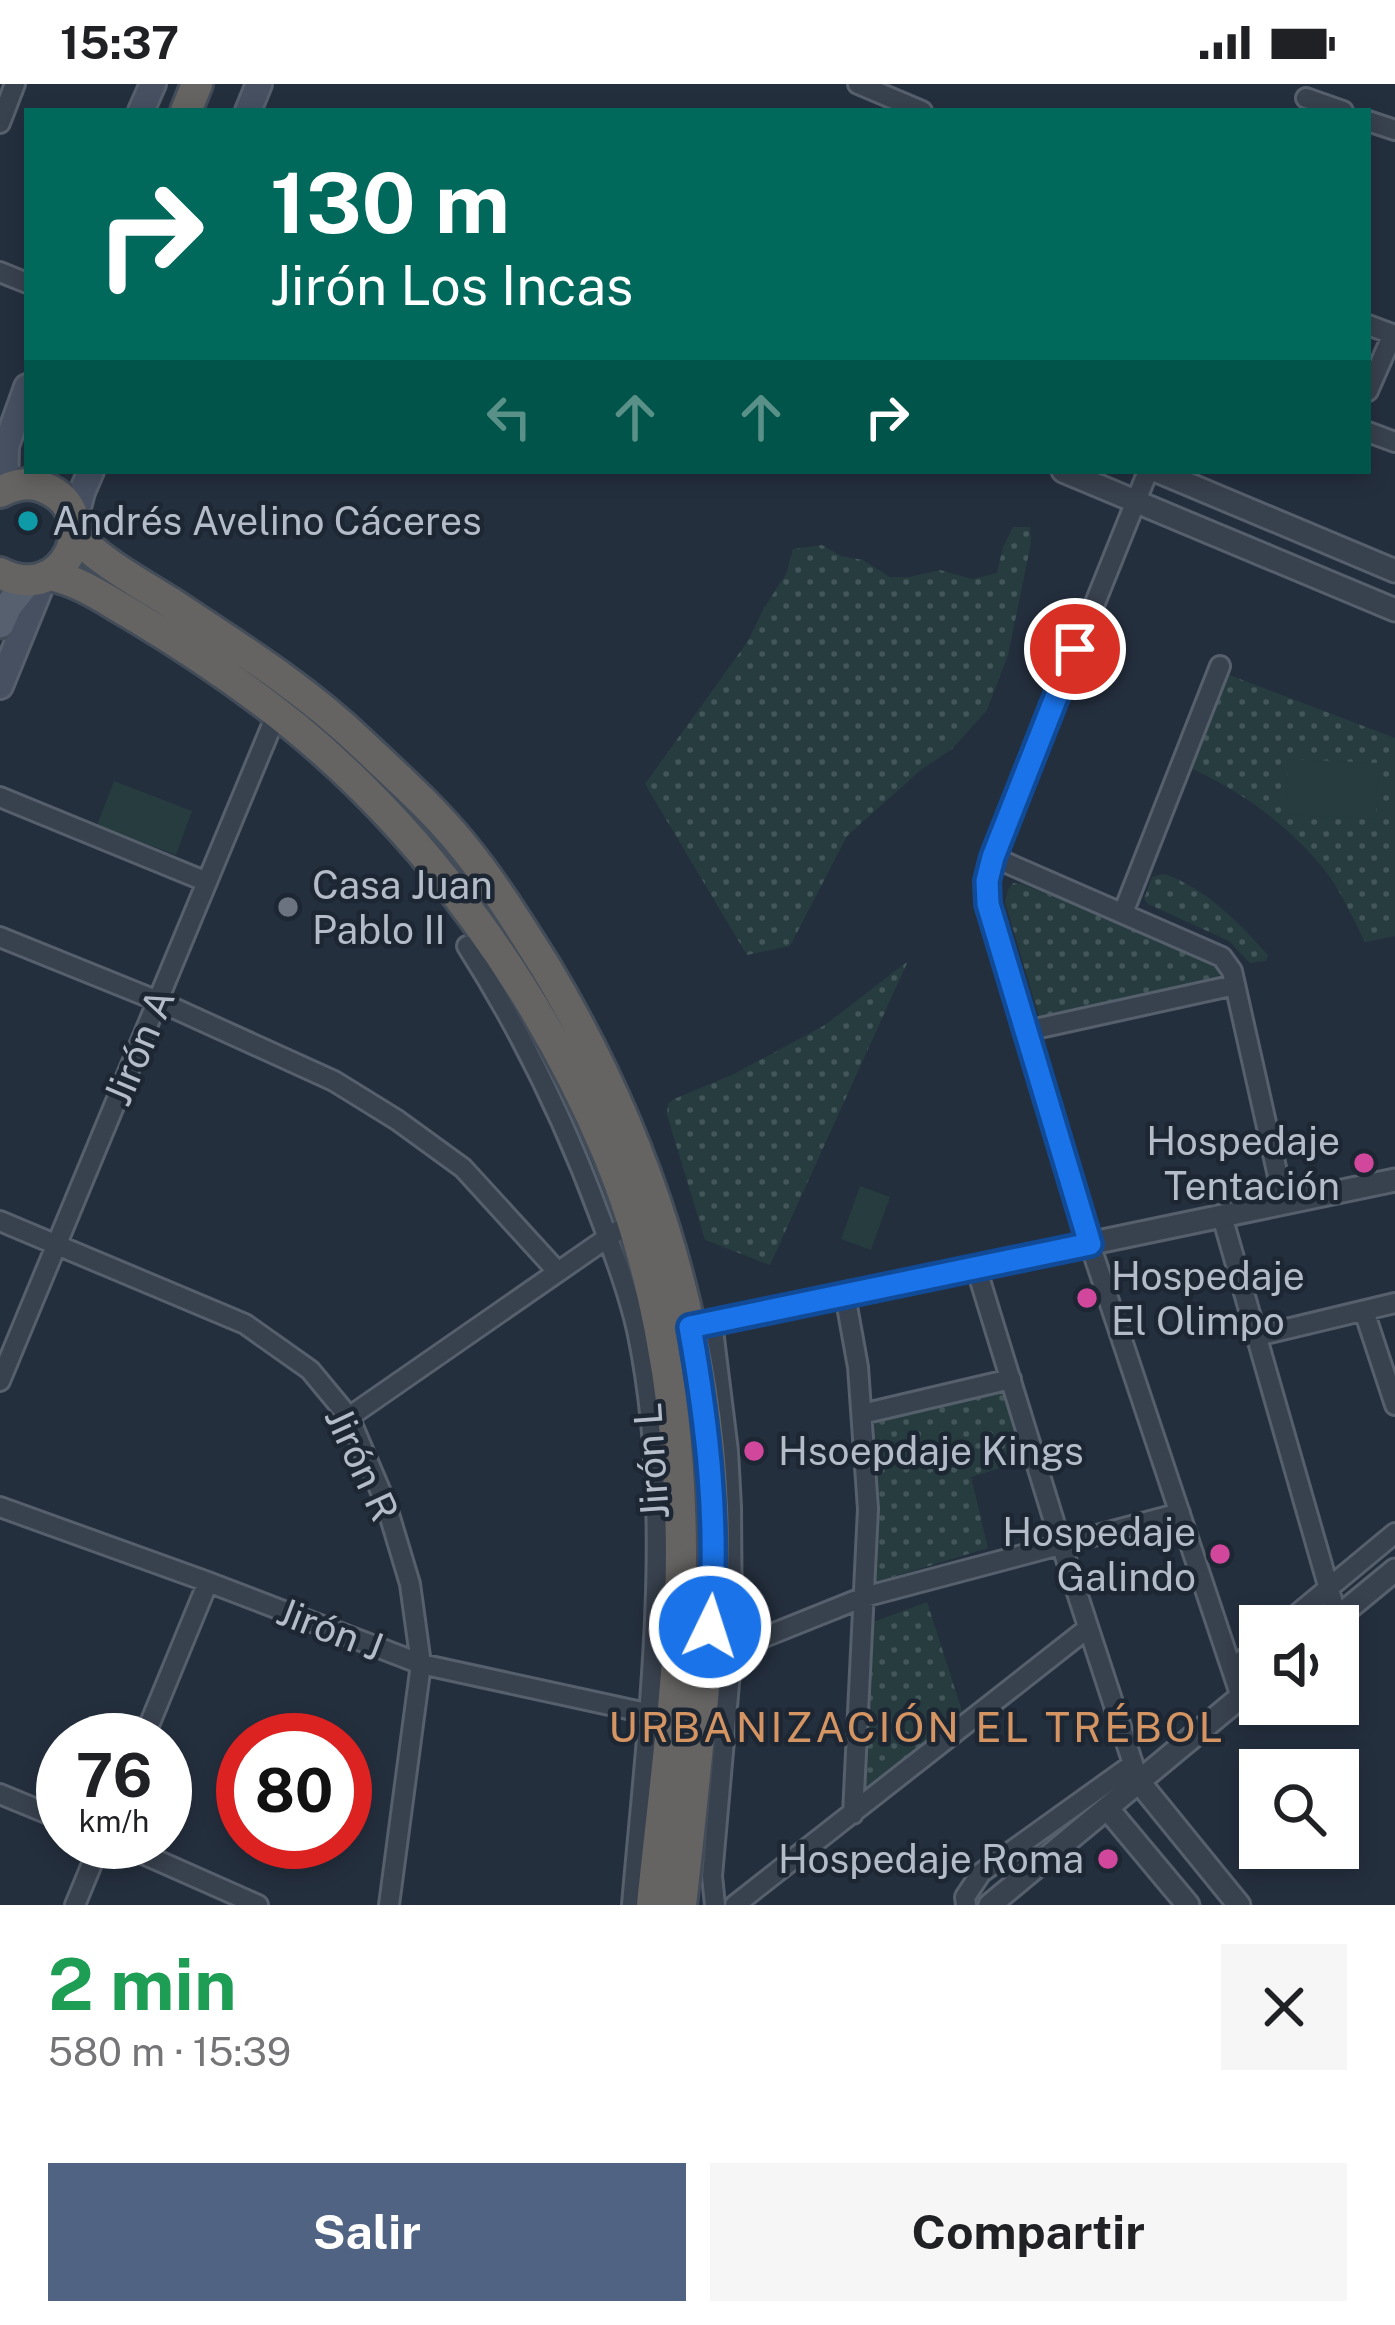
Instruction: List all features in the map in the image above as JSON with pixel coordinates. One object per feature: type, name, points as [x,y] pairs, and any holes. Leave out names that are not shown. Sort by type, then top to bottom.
[{"type":"highway","points":[[3,490],[24,463]]},
{"type":"highway","points":[[31,577],[68,558],[72,521],[64,485],[67,474]]},
{"type":"highway","points":[[3,490],[37,485],[53,492],[88,548],[330,756],[435,865],[476,940],[536,1014],[609,1156],[633,1223],[661,1339],[678,1461],[668,1510],[680,1595],[660,1716],[652,1905]]},
{"type":"highway","points":[[31,577],[83,586],[244,650],[352,734],[462,844],[511,911],[606,1078],[639,1152],[633,1223],[701,1325],[719,1655],[698,1875],[681,1905]]},
{"type":"highway","points":[[476,940],[511,911]]},
{"type":"highway","points":[[678,1461],[710,1455]]},
{"type":"main road","points":[[3,490],[6,446],[24,395]]},
{"type":"main road","points":[[72,521],[90,474]]},
{"type":"main road","points":[[0,624],[31,577]]},
{"type":"main road","points":[[0,686],[31,577]]},
{"type":"street","points":[[0,123],[15,84]]},
{"type":"street","points":[[858,84],[915,108]]},
{"type":"street","points":[[1371,385],[1394,335]]},
{"type":"street","points":[[1070,474],[1395,610]]},
{"type":"street","points":[[1151,474],[1136,501],[993,857],[988,904],[1092,1251],[1239,1691]]},
{"type":"street","points":[[1160,474],[1395,571]]},
{"type":"street","points":[[1123,913],[1220,665]]},
{"type":"street","name":"Jirón A","points":[[0,1381],[278,713]]},
{"type":"street","points":[[0,797],[207,882]]},
{"type":"street","points":[[993,857],[1222,957],[1232,970],[1284,1203]]},
{"type":"street","points":[[0,937],[158,1001],[334,1081],[463,1168],[559,1272]]},
{"type":"street","points":[[1026,1031],[1235,985]]},
{"type":"street","points":[[1178,1507],[864,1597],[719,1655],[731,1507],[701,1325],[976,1267],[1092,1251],[1222,1216],[1395,1180]]},
{"type":"street","points":[[1222,1216],[1331,1605]]},
{"type":"street","name":"Jirón R","points":[[0,1221],[245,1324],[310,1370],[349,1418],[386,1504],[410,1584],[421,1664],[389,1905]]},
{"type":"street","points":[[349,1418],[633,1223]]},
{"type":"street","name":"Jirón L","points":[[633,1223],[630,1304],[668,1510]]},
{"type":"street","points":[[976,1267],[1136,1773],[1239,1905]]},
{"type":"street","points":[[845,1295],[858,1367],[868,1509],[853,1814]]},
{"type":"street","points":[[1257,1336],[1395,1304]]},
{"type":"street","points":[[1364,1311],[1395,1406]]},
{"type":"street","points":[[862,1414],[1011,1379]]},
{"type":"street","name":"Jirón J","points":[[0,1507],[421,1664],[660,1716]]},
{"type":"street","points":[[1308,1605],[1395,1533]]},
{"type":"street","points":[[1353,1605],[1394,1571]]},
{"type":"street","points":[[154,1713],[208,1582]]},
{"type":"street","points":[[735,1905],[1088,1628]]},
{"type":"street","points":[[1232,1670],[1239,1664]]},
{"type":"street","points":[[966,1905],[965,1898],[981,1873],[1136,1773],[1239,1698]]},
{"type":"street","points":[[632,1905],[660,1716]]},
{"type":"street","points":[[990,1905],[1107,1808],[1136,1773]]},
{"type":"street","points":[[0,1794],[36,1809]]},
{"type":"street","points":[[1107,1808],[1188,1905]]},
{"type":"street","points":[[74,1905],[89,1869]]},
{"type":"street","points":[[177,1869],[258,1905]]},
{"type":"street","points":[[698,1875],[715,1905]]},
{"type":"green space","points":[[1013,527],[1030,527],[1031,543],[1008,655],[987,710],[952,749],[922,769],[847,836],[790,946],[747,955],[645,784],[748,641],[786,574],[793,549],[822,545],[841,556],[863,560],[890,577],[940,570],[972,579],[997,573]]},
{"type":"green space","points":[[1224,673],[1395,738],[1395,936],[1365,942],[1329,876],[1294,837],[1244,797],[1188,767]]},
{"type":"green space","points":[[1288,759],[1379,763],[1376,819],[1286,815]]},
{"type":"green space","points":[[114,781],[192,811],[176,855],[97,825]]},
{"type":"green space","points":[[1164,874],[1221,908],[1268,955],[1266,961],[1250,963],[1229,941],[1148,904],[1144,899],[1152,877]]},
{"type":"green space","points":[[1013,883],[1202,956],[1218,968],[1220,980],[1040,1020],[1005,902]]},
{"type":"green space","points":[[908,961],[770,1265],[705,1240],[667,1115],[668,1104],[825,1025]]},
{"type":"green space","points":[[860,1186],[890,1197],[871,1250],[841,1239]]},
{"type":"green space","points":[[1005,1391],[1026,1460],[971,1477],[988,1548],[876,1582],[875,1423]]},
{"type":"green space","points":[[927,1602],[963,1714],[862,1800],[873,1622]]},
{"type":"place","name":"Andrés Avelino Cáceres","points":[[28,521]]},
{"type":"place","name":"Casa Juan Pablo II","points":[[288,907]]},
{"type":"place","name":"Hospedaje Tentación","points":[[1364,1163]]},
{"type":"place","name":"Hospedaje El Olimpo","points":[[1087,1298]]},
{"type":"place","name":"Hsoepdaje Kings","points":[[754,1451]]},
{"type":"place","name":"Hospedaje Galindo","points":[[1220,1554]]},
{"type":"place","name":"Hospedaje Roma","points":[[1108,1859]]},
{"type":"district","name":"URBANIZACIÓN EL TRÉBOL","points":[[917,1727]]},
{"type":"route","points":[[710,1627],[714,1551],[710,1455],[690,1327],[1090,1244],[988,904],[987,881],[1075,649]]}]
